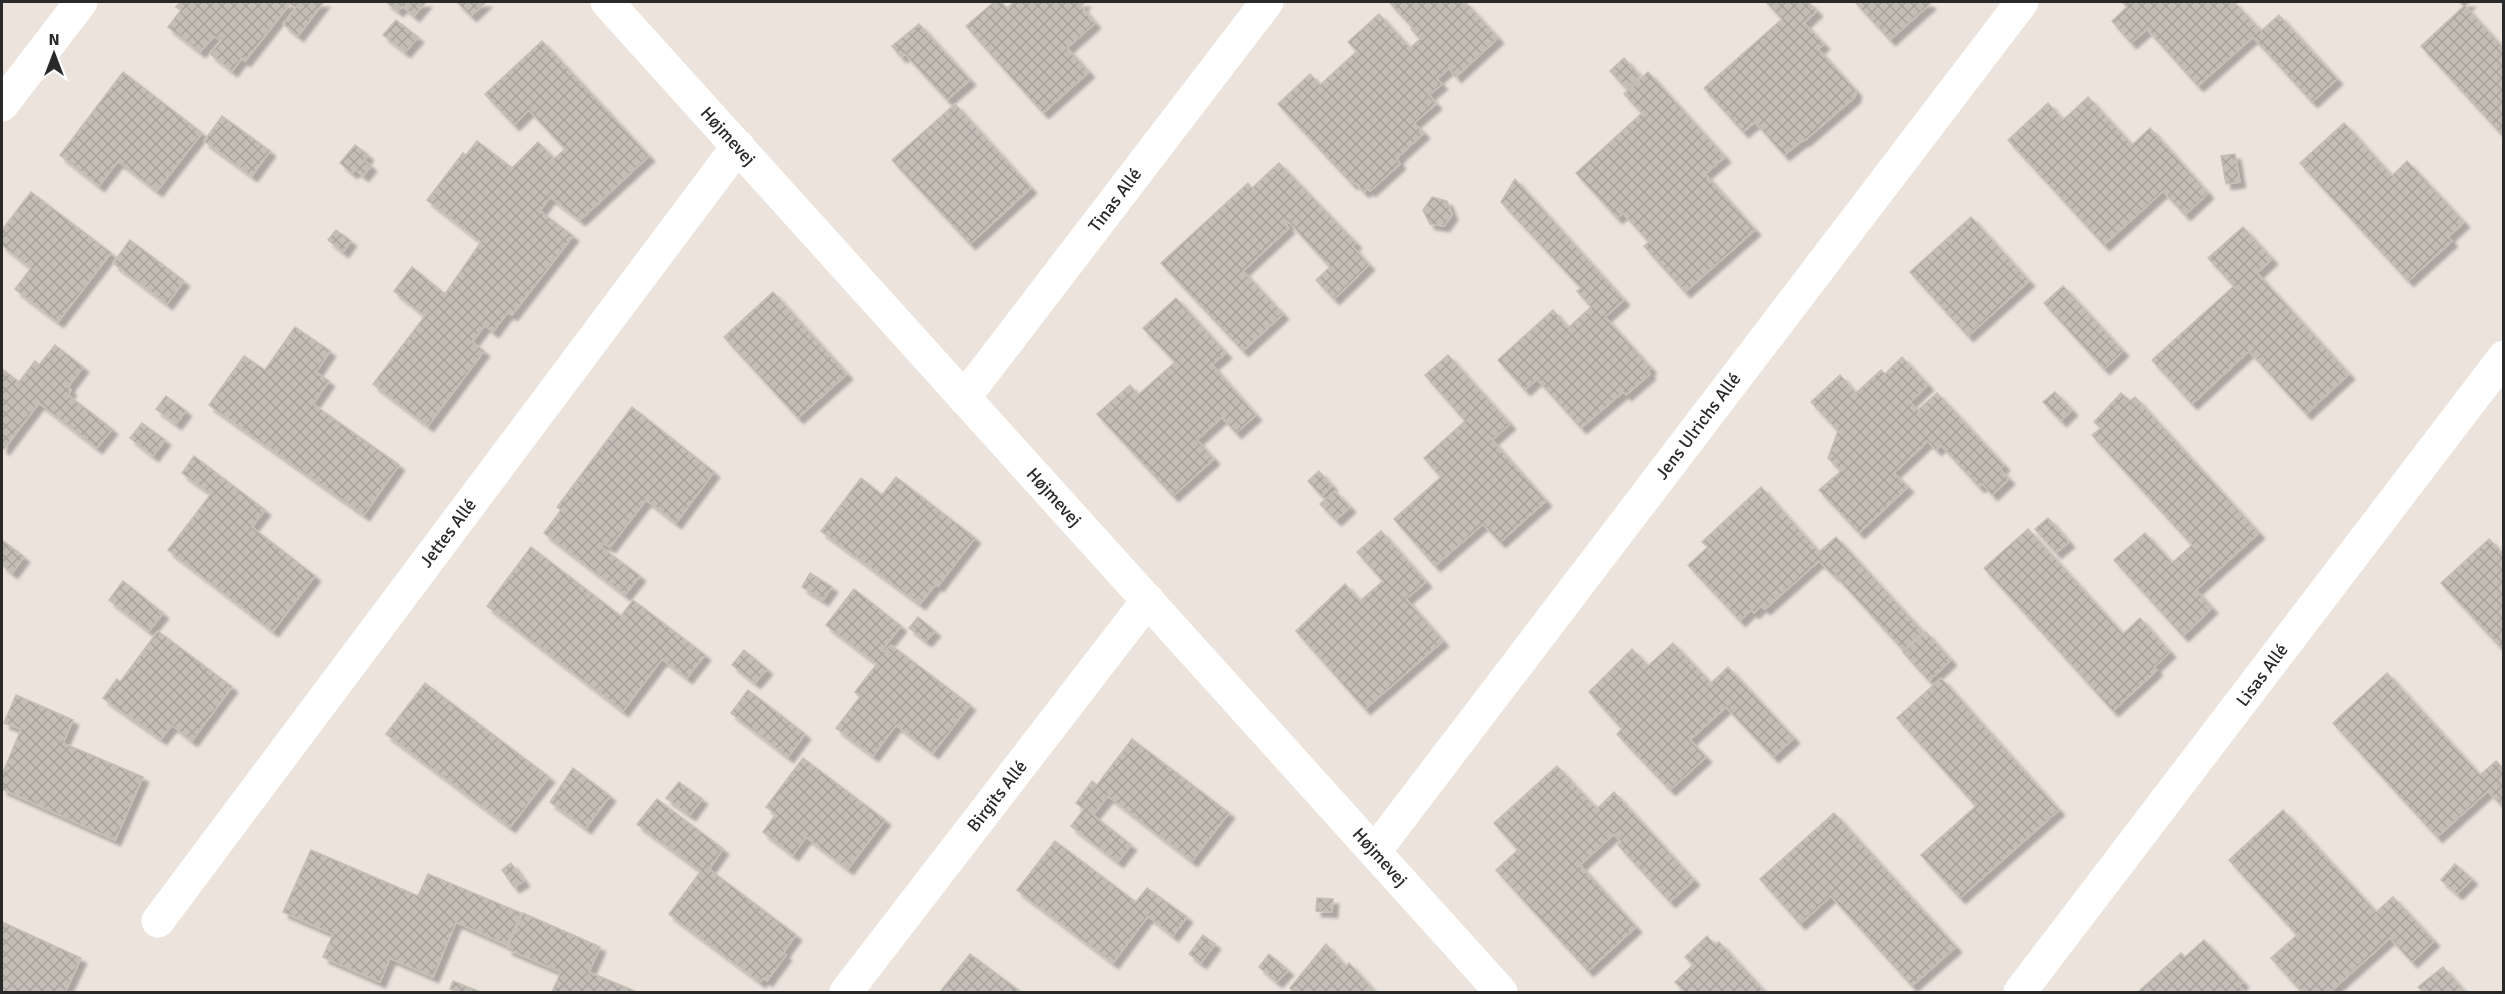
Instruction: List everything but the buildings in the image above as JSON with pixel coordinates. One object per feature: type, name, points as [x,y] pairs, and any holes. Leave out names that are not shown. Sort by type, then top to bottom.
[{"type":"street","points":[[2,105],[81,2]]},
{"type":"street","name":"Højmevej","points":[[607,2],[1375,850],[1501,993]]},
{"type":"street","name":"Tinas Allé","points":[[964,398],[1267,2]]},
{"type":"street","name":"Jens Ulrichs Allé","points":[[1375,850],[2022,2]]},
{"type":"street","name":"Jettes Allé","points":[[158,921],[738,146]]},
{"type":"street","name":"Lisas Allé","points":[[2020,993],[2504,357]]},
{"type":"street","name":"Birgits Allé","points":[[846,993],[1148,600]]}]
